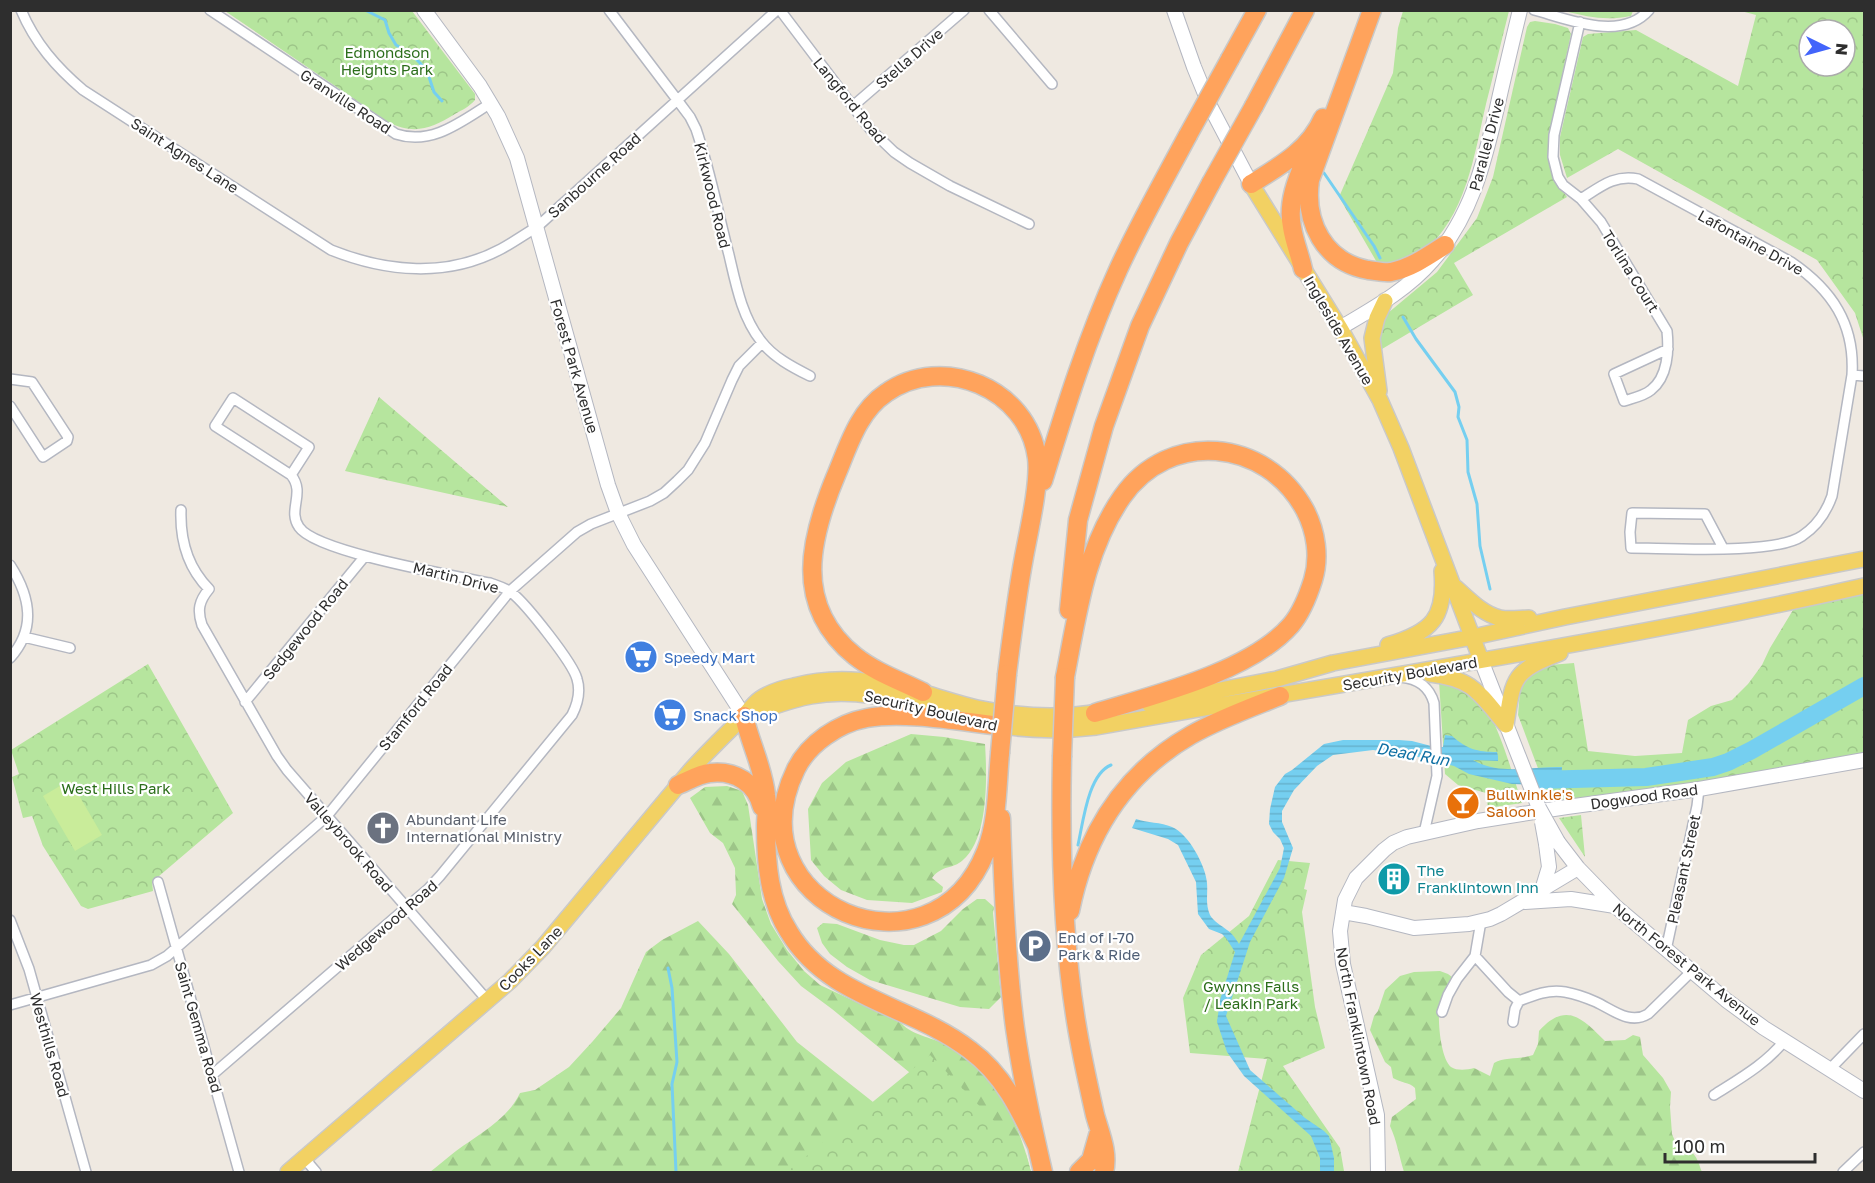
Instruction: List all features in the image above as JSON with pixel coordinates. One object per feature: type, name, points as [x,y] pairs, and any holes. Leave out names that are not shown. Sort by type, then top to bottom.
[{"type":"highway","points":[[1028,534],[1063,414],[1118,269],[1257,10]]},
{"type":"highway","points":[[1104,1173],[1106,1160],[1076,1021],[1066,934],[1060,834],[1065,677],[1070,589],[1077,529],[1092,467],[1140,326],[1179,243],[1305,10]]},
{"type":"highway","points":[[1304,268],[1291,225],[1295,186],[1370,10]]},
{"type":"highway","points":[[1370,10],[1310,180],[1308,194],[1312,222],[1318,236],[1334,255],[1346,263],[1376,272],[1389,272],[1407,267],[1445,245]]},
{"type":"highway","points":[[1251,184],[1293,158],[1318,129]]},
{"type":"highway","points":[[923,692],[869,666],[844,646],[824,618],[814,591],[813,543],[826,499],[847,448],[864,414],[873,403],[897,386],[912,380],[950,376],[981,384],[1013,407],[1024,422],[1033,441],[1037,459],[1036,485],[1017,596],[1007,674],[1000,753],[991,833],[986,852],[956,896],[925,915],[906,921],[871,921],[854,917],[824,902],[802,880],[786,846],[784,804],[791,780],[799,764],[823,738],[851,722],[884,716],[1002,726]]},
{"type":"highway","points":[[1065,677],[1082,593],[1099,541],[1122,497],[1148,469],[1182,454],[1221,450],[1255,461],[1272,471],[1287,484],[1299,499],[1309,519],[1315,538],[1316,559],[1315,574],[1309,594],[1292,624],[1263,649],[1215,674],[1095,713]]},
{"type":"highway","points":[[1066,934],[1074,891],[1087,852],[1105,817],[1126,789],[1148,766],[1192,734],[1228,716],[1280,696]]},
{"type":"highway","points":[[744,716],[764,778],[767,797],[766,846],[773,897],[787,930],[801,951],[834,980],[922,1022],[969,1049],[986,1063],[1013,1098],[1042,1163]]},
{"type":"highway","points":[[1000,753],[1006,932],[1010,978],[1016,1029],[1042,1163]]},
{"type":"highway","points":[[678,785],[710,773],[733,774],[753,787],[760,799],[766,825]]},
{"type":"highway","points":[[1078,1173],[1091,1160],[1097,1145],[1099,1130]]},
{"type":"main road","name":"Ingleside Avenue","points":[[1251,184],[1340,328],[1380,400],[1481,660]]},
{"type":"main road","points":[[1380,400],[1372,338],[1377,318],[1385,301]]},
{"type":"main road","points":[[1333,663],[1402,641],[1431,624],[1438,614],[1444,592],[1441,553]]},
{"type":"main road","name":"Security Boulevard","points":[[744,716],[760,699],[786,688],[829,679],[855,679],[883,683],[923,692],[975,708],[1005,713],[1057,716],[1095,713],[1277,679],[1333,663],[1864,558]]},
{"type":"main road","points":[[1453,585],[1481,609],[1500,618],[1565,617]]},
{"type":"main road","name":"Security Boulevard","points":[[744,716],[831,692],[880,696],[972,721],[1002,726],[1068,730],[1096,727],[1592,640],[1864,586]]},
{"type":"main road","points":[[1508,730],[1512,689],[1523,671],[1532,664],[1592,640]]},
{"type":"main road","points":[[1415,672],[1449,676],[1466,683],[1480,694],[1508,730]]},
{"type":"main road","name":"Cooks Lane","points":[[288,1173],[510,981],[543,947],[712,746],[744,716]]},
{"type":"street","name":"Saint Agnes Lane","points":[[21,10],[28,27],[50,60],[83,90],[331,250],[354,260],[377,266]]},
{"type":"street","name":"Granville Road","points":[[210,10],[396,134],[407,138],[429,137],[457,124],[491,103]]},
{"type":"street","name":"Forest Park Avenue","points":[[424,10],[491,103],[516,158],[608,485],[618,513],[634,545],[744,716]]},
{"type":"street","name":"Kirkwood Road","points":[[609,10],[690,117],[698,137],[740,300],[752,329],[762,343],[789,365],[810,376]]},
{"type":"street","name":"Sanbourne Road","points":[[377,266],[426,269],[461,264],[500,250],[537,227],[778,10]]},
{"type":"street","name":"Langford Road","points":[[778,10],[882,142],[910,163],[950,186],[1029,224]]},
{"type":"street","name":"Stella Drive","points":[[853,106],[964,10]]},
{"type":"street","points":[[988,10],[1052,84]]},
{"type":"street","name":"Ingleside Avenue","points":[[1174,10],[1210,106],[1251,184]]},
{"type":"street","name":"Parallel Drive","points":[[1340,328],[1385,301],[1417,275],[1445,245],[1457,228],[1477,186],[1520,10]]},
{"type":"street","points":[[1534,10],[1600,26],[1625,25],[1637,21],[1648,10]]},
{"type":"street","name":"Torlina Court","points":[[1580,22],[1552,147],[1555,168],[1563,185],[1581,199],[1601,222],[1667,331],[1668,349],[1663,373],[1658,383],[1650,391],[1624,401],[1614,374],[1668,349]]},
{"type":"street","name":"Lafontaine Drive","points":[[1581,199],[1610,180],[1628,177],[1638,179],[1791,262],[1817,282],[1837,307],[1850,342],[1853,359],[1852,375],[1836,475],[1826,512],[1813,527],[1801,537],[1783,544],[1758,547],[1723,548],[1631,548],[1632,513],[1705,514],[1723,548]]},
{"type":"street","name":"Stamford Road","points":[[10,1005],[151,965],[167,956],[327,816],[510,591],[577,532],[650,501],[664,493],[688,470],[705,443],[740,366],[762,343]]},
{"type":"street","points":[[1852,375],[1864,376]]},
{"type":"street","points":[[10,379],[32,382],[68,437],[67,441],[42,457],[10,406]]},
{"type":"street","points":[[233,398],[309,447],[291,475],[215,426],[233,398]]},
{"type":"street","name":"Martin Drive","points":[[291,475],[298,486],[295,518],[298,527],[313,539],[364,556],[490,583],[510,591],[522,601],[568,662]]},
{"type":"street","name":"Valleybrook Road","points":[[181,510],[183,545],[194,572],[209,589],[200,602],[200,617],[207,635],[277,756],[488,1001]]},
{"type":"street","name":"Sedgewood Road","points":[[245,702],[364,556]]},
{"type":"street","points":[[10,565],[24,588],[28,616],[24,637],[19,648],[10,658]]},
{"type":"street","points":[[24,637],[70,648]]},
{"type":"street","name":"North Forest Park Avenue","points":[[1481,660],[1552,843],[1615,906],[1736,1009],[1864,1091]]},
{"type":"street","name":"Wedgewood Road","points":[[212,1075],[407,908],[441,876],[572,715],[577,705],[579,688],[574,670],[568,662]]},
{"type":"street","points":[[1395,676],[1422,683],[1434,703],[1437,763],[1424,833]]},
{"type":"street","name":"Dogwood Road","points":[[1424,833],[1556,808],[1699,789],[1864,760]]},
{"type":"street","name":"Pleasant Street","points":[[1666,950],[1699,789]]},
{"type":"street","name":"North Franklintown Road","points":[[1378,1173],[1377,1115],[1343,964],[1340,931],[1342,912],[1356,878],[1375,858],[1393,843],[1424,833]]},
{"type":"street","points":[[1542,890],[1549,867],[1552,843]]},
{"type":"street","points":[[1342,912],[1414,928],[1481,921],[1522,903],[1578,868]]},
{"type":"street","name":"Saint Gemma Road","points":[[158,882],[239,1173]]},
{"type":"street","points":[[1522,903],[1570,899],[1615,906]]},
{"type":"street","name":"Westhills Road","points":[[10,920],[29,969],[86,1173]]},
{"type":"street","points":[[1442,1012],[1457,979],[1475,956],[1481,921]]},
{"type":"street","points":[[1475,956],[1519,1001]]},
{"type":"street","points":[[1513,1022],[1519,1001],[1542,993],[1564,992],[1596,1002],[1622,1016],[1643,1017],[1692,971]]},
{"type":"street","points":[[1830,1069],[1864,1035]]},
{"type":"street","points":[[1714,1095],[1766,1060],[1785,1040]]},
{"type":"street","points":[[1843,1173],[1864,1152]]},
{"type":"street","points":[[304,1158],[316,1173]]},
{"type":"green space","name":"Edmondson Heights Park","points":[[225,11],[412,11],[475,94],[475,100],[463,110],[430,127],[414,129],[397,126]]},
{"type":"green space","points":[[1403,11],[1509,11],[1472,165],[1449,222],[1422,253],[1407,261],[1379,266],[1339,197],[1393,73],[1398,28]]},
{"type":"green space","points":[[1564,11],[1633,11],[1631,16],[1605,18]]},
{"type":"green space","points":[[1741,11],[1864,11],[1864,341],[1855,313],[1817,260],[1618,149],[1567,178],[1560,155],[1560,137],[1583,37],[1588,34],[1636,30],[1738,86],[1756,15]]},
{"type":"green space","points":[[1530,22],[1568,28],[1571,34],[1548,141],[1549,164],[1557,183],[1567,197],[1454,263],[1473,295],[1382,349],[1380,339],[1382,323],[1388,313],[1437,272],[1477,218],[1493,177],[1527,27]]},
{"type":"green space","points":[[379,397],[508,507],[345,471]]},
{"type":"green space","points":[[1864,594],[1864,756],[1740,777],[1551,803],[1518,715],[1520,691],[1526,676],[1538,666],[1574,663],[1588,751],[1635,756],[1682,753],[1688,720],[1711,706],[1732,700],[1748,684],[1762,665],[1793,610]]},
{"type":"green space","name":"West Hills Park","points":[[148,664],[233,813],[152,882],[153,891],[88,909],[81,906],[43,846],[32,816],[23,818],[12,777],[19,774],[11,750]]},
{"type":"green space","points":[[1439,681],[1469,692],[1485,706],[1498,732],[1522,803],[1488,808],[1486,793],[1458,785],[1445,774]]},
{"type":"green space","points":[[911,734],[985,744],[986,789],[982,822],[978,837],[963,860],[940,871],[932,878],[943,887],[942,892],[912,903],[867,900],[841,890],[824,876],[811,860],[808,809],[822,783],[846,762]]},
{"type":"green space","points":[[70,780],[102,835],[75,851],[43,796]]},
{"type":"green space","points":[[727,786],[742,791],[748,805],[762,899],[771,924],[787,950],[804,971],[820,985],[901,1023],[918,1034],[950,1047],[966,1058],[993,1085],[1003,1101],[1020,1135],[1031,1172],[801,986],[732,904],[736,895],[735,868],[723,843],[710,833],[690,798],[705,787]]},
{"type":"green space","points":[[1581,815],[1585,857],[1559,818]]},
{"type":"green space","name":"Gwynns Falls / Leakin Park","points":[[1278,860],[1310,863],[1302,912],[1315,1007],[1325,1048],[1283,1066],[1340,1148],[1344,1171],[1354,1172],[1238,1172],[1267,1059],[1190,1053],[1183,998],[1201,955],[1249,916]]},
{"type":"green space","points":[[977,899],[985,899],[994,907],[1001,997],[989,1009],[960,1007],[870,980],[830,954],[822,943],[817,928],[823,923],[837,924],[880,940],[914,945],[941,931],[963,909]]},
{"type":"green space","points":[[698,921],[729,954],[797,1042],[873,1102],[934,1172],[430,1172],[501,1118],[520,1093],[535,1090],[569,1067],[621,1008],[646,952],[662,940]]},
{"type":"green space","points":[[1440,971],[1452,977],[1441,999],[1439,1009],[1442,1046],[1451,1067],[1462,1070],[1474,1068],[1490,1076],[1494,1063],[1498,1061],[1533,1055],[1538,1044],[1539,1031],[1557,1017],[1566,1015],[1581,1020],[1605,1041],[1625,1040],[1633,1035],[1640,1037],[1643,1055],[1663,1078],[1671,1092],[1672,1134],[1677,1146],[1694,1155],[1702,1172],[1404,1172],[1390,1126],[1392,1117],[1416,1099],[1415,1088],[1393,1078],[1391,1067],[1385,1062],[1370,1030],[1385,990],[1400,976],[1414,972]]},
{"type":"green space","points":[[930,1055],[1026,1154],[1031,1172],[787,1172]]},
{"type":"water","name":"Dead Run","points":[[1445,735],[1452,736],[1473,749],[1497,752],[1498,761],[1473,760],[1494,768],[1562,767],[1561,786],[1512,784],[1469,774],[1454,766],[1410,755],[1373,750],[1333,755],[1317,766],[1294,790],[1282,811],[1282,822],[1293,848],[1284,878],[1250,942],[1226,1016],[1250,1070],[1329,1136],[1334,1158],[1334,1172],[1320,1172],[1320,1158],[1311,1136],[1244,1076],[1227,1052],[1217,1022],[1220,1000],[1235,952],[1226,938],[1209,929],[1198,914],[1196,882],[1178,845],[1168,839],[1132,828],[1136,819],[1168,825],[1184,836],[1195,851],[1206,876],[1210,915],[1231,933],[1239,944],[1280,868],[1284,848],[1269,824],[1275,787],[1285,774],[1324,744],[1343,740],[1399,740],[1443,747]]},
{"type":"waterway","points":[[365,10],[385,20],[396,45],[420,63],[428,74],[434,92],[442,101]]},
{"type":"waterway","points":[[1324,173],[1380,258]]},
{"type":"waterway","points":[[1403,317],[1416,339],[1455,392],[1459,407],[1458,417],[1467,440],[1468,472],[1477,504],[1480,546],[1490,589]]},
{"type":"waterway","name":"Dead Run","points":[[1537,780],[1646,777],[1713,767],[1752,750],[1864,686]]},
{"type":"waterway","points":[[1078,845],[1092,788],[1103,770],[1111,765]]},
{"type":"waterway","points":[[668,968],[672,988],[677,1062],[672,1084],[676,1172]]},
{"type":"place","name":"Speedy Mart","points":[[641,657]]},
{"type":"place","name":"Snack Shop","points":[[670,715]]},
{"type":"place","name":"Bullwinkle's Saloon","points":[[1463,803]]},
{"type":"place","name":"Abundant Life International Ministry","points":[[383,828]]},
{"type":"place","name":"The Franklintown Inn","points":[[1394,879]]},
{"type":"place","name":"End of I-70 Park & Ride","points":[[1035,946]]}]
